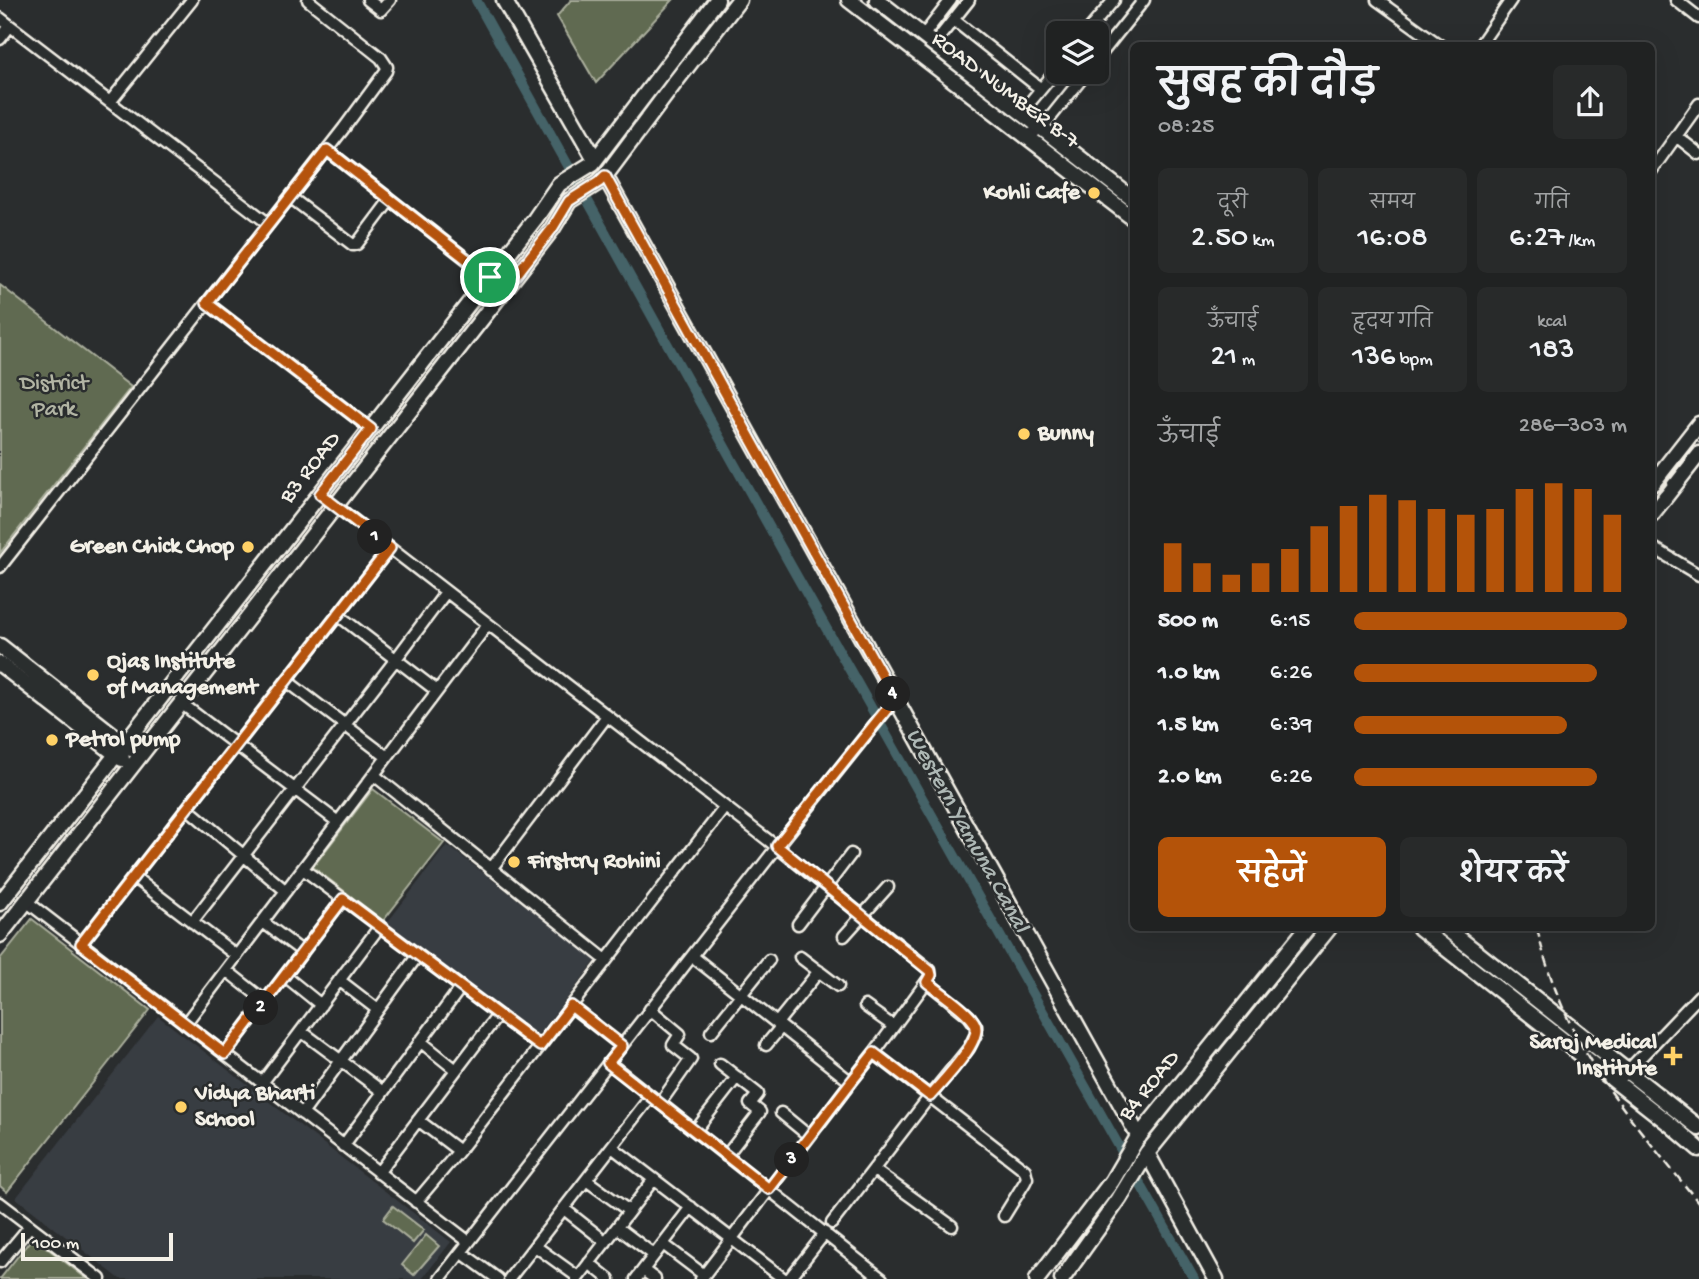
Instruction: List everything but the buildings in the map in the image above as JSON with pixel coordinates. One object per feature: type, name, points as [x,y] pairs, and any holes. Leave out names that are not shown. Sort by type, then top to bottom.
[{"type":"street","points":[[110,102],[192,0]]},
{"type":"street","points":[[0,567],[383,76],[387,67],[382,58],[308,0]]},
{"type":"street","points":[[368,0],[381,10],[390,0]]},
{"type":"street","points":[[504,0],[594,161],[717,0]]},
{"type":"street","points":[[739,0],[602,179],[891,703],[1137,1139]]},
{"type":"street","name":"ROAD NUMBER B-7","points":[[849,0],[1130,216]]},
{"type":"street","name":"ROAD NUMBER B-7","points":[[877,0],[1130,197]]},
{"type":"street","points":[[928,40],[951,0]]},
{"type":"street","points":[[928,40],[954,20],[970,0]]},
{"type":"street","points":[[1096,21],[1114,0]]},
{"type":"street","points":[[1109,40],[1144,0]]},
{"type":"street","points":[[1377,0],[1435,42]]},
{"type":"street","points":[[1482,42],[1511,0]]},
{"type":"street","points":[[1676,0],[1699,18]]},
{"type":"street","points":[[0,18],[269,224]]},
{"type":"street","points":[[954,20],[1041,89]]},
{"type":"street","points":[[0,39],[10,26]]},
{"type":"street","points":[[1021,113],[1046,83]]},
{"type":"street","points":[[1027,136],[1042,128],[1077,84]]},
{"type":"street","points":[[1655,166],[1699,104]]},
{"type":"street","points":[[1676,136],[1699,154]]},
{"type":"street","points":[[327,150],[505,289]]},
{"type":"street","name":"B3 ROAD","points":[[0,903],[490,277],[559,184],[594,161]]},
{"type":"street","name":"B3 ROAD","points":[[0,935],[552,229],[569,201],[602,179]]},
{"type":"street","points":[[290,197],[353,245],[357,244],[390,200]]},
{"type":"street","points":[[207,303],[371,429]]},
{"type":"street","points":[[1655,480],[1699,424]]},
{"type":"street","points":[[1655,510],[1699,454]]},
{"type":"street","points":[[320,494],[777,846],[930,971],[927,982],[703,1277],[663,1244]]},
{"type":"street","points":[[81,944],[390,548]]},
{"type":"street","points":[[1655,549],[1699,575]]},
{"type":"street","points":[[192,922],[446,592]]},
{"type":"street","points":[[338,615],[437,691]]},
{"type":"street","points":[[186,1024],[488,624]]},
{"type":"street","points":[[0,646],[120,749]]},
{"type":"street","points":[[0,664],[136,761]]},
{"type":"street","points":[[287,681],[387,757]]},
{"type":"street","points":[[181,703],[338,822]]},
{"type":"street","points":[[440,1279],[891,703]]},
{"type":"street","points":[[491,869],[607,716]]},
{"type":"street","points":[[374,775],[606,960]]},
{"type":"street","points":[[416,1202],[459,1151],[725,807]]},
{"type":"street","points":[[187,808],[286,891]]},
{"type":"street","points":[[797,924],[851,854]]},
{"type":"street","points":[[303,869],[540,1046]]},
{"type":"street","points":[[134,877],[237,956]]},
{"type":"street","points":[[845,936],[888,887]]},
{"type":"street","points":[[225,1054],[343,899]]},
{"type":"street","points":[[26,901],[468,1242]]},
{"type":"street","points":[[263,922],[303,952]]},
{"type":"street","points":[[262,1083],[380,926]]},
{"type":"street","name":"B4 ROAD","points":[[1037,1279],[1112,1181],[1137,1139],[1305,931]]},
{"type":"street","name":"B4 ROAD","points":[[1062,1279],[1119,1199],[1144,1157],[1327,931]]},
{"type":"street","points":[[1424,931],[1699,1149]]},
{"type":"street","points":[[1450,931],[1699,1128]]},
{"type":"street","points":[[302,1114],[418,955]]},
{"type":"street","points":[[692,956],[851,1082]]},
{"type":"street","points":[[800,957],[838,986]]},
{"type":"street","points":[[711,1032],[769,960]]},
{"type":"street","points":[[226,970],[265,1002]]},
{"type":"street","points":[[766,1045],[819,971]]},
{"type":"street","points":[[285,976],[321,1005]]},
{"type":"street","points":[[339,980],[378,1010]]},
{"type":"street","points":[[832,1223],[969,1048],[976,1034],[976,1026],[969,1016],[927,982]]},
{"type":"street","points":[[343,1146],[461,987]]},
{"type":"street","points":[[1616,1082],[1699,996]]},
{"type":"street","points":[[571,1006],[622,1046]]},
{"type":"street","points":[[865,1006],[893,1026]]},
{"type":"street","points":[[509,1279],[612,1147],[691,1059],[673,1045],[680,1034],[650,1009]]},
{"type":"street","points":[[378,1173],[498,1015]]},
{"type":"street","points":[[301,1031],[383,1092]]},
{"type":"street","points":[[420,1041],[456,1070]]},
{"type":"street","points":[[874,1053],[1025,1170],[1027,1178],[1004,1216]]},
{"type":"street","points":[[608,1063],[825,1233],[868,1275],[882,1279]]},
{"type":"street","points":[[720,1064],[758,1094],[750,1104],[760,1112],[726,1156]]},
{"type":"street","points":[[695,1131],[737,1077]]},
{"type":"street","points":[[782,1113],[809,1136]]},
{"type":"street","points":[[418,1120],[459,1151]]},
{"type":"street","points":[[612,1147],[787,1279],[825,1233]]},
{"type":"street","points":[[1144,1157],[1216,1279]]},
{"type":"street","points":[[874,1170],[952,1226]]},
{"type":"street","points":[[535,1246],[577,1278],[654,1179]]},
{"type":"street","points":[[586,1180],[629,1211]]},
{"type":"street","points":[[0,1203],[100,1279]]},
{"type":"street","points":[[654,1279],[640,1275],[691,1207]]},
{"type":"street","points":[[564,1209],[606,1242]]},
{"type":"street","points":[[0,1262],[4,1251],[30,1226]]},
{"type":"street","points":[[617,1227],[654,1255]]},
{"type":"street","points":[[461,1252],[499,1279]]},
{"type":"street","points":[[589,1263],[609,1279]]},
{"type":"shaded area","points":[[447,845],[596,960],[537,1037],[387,923]]},
{"type":"shaded area","name":"Vidya Bharti School","points":[[158,1016],[451,1242],[422,1279],[120,1279],[16,1198]]},
{"type":"green space","points":[[571,0],[673,0],[596,83],[557,16]]},
{"type":"green space","name":"District Park","points":[[0,285],[131,387],[0,553]]},
{"type":"green space","points":[[373,789],[444,843],[383,921],[313,867]]},
{"type":"green space","points":[[32,919],[150,1010],[7,1192],[0,1186],[0,959]]},
{"type":"green space","points":[[393,1206],[424,1230],[413,1243],[383,1219]]},
{"type":"green space","points":[[426,1235],[439,1246],[414,1275],[402,1265]]},
{"type":"green space","points":[[33,1237],[87,1279],[0,1279]]},
{"type":"waterway","name":"Western Yamuna Canal","points":[[476,0],[791,566],[1194,1279]]},
{"type":"railway","points":[[1655,498],[1699,442]]},
{"type":"railway","points":[[1538,931],[1557,993],[1587,1055],[1622,1107],[1699,1203]]},
{"type":"place","name":"Kohli Cafe","points":[[1094,193]]},
{"type":"place","name":"Bunny","points":[[1024,434]]},
{"type":"place","name":"Green Chick Chop","points":[[248,547]]},
{"type":"place","name":"Ojas Institute of Management","points":[[93,675]]},
{"type":"place","name":"Petrol pump","points":[[52,740]]},
{"type":"place","name":"Firstcry Rohini","points":[[514,862]]},
{"type":"place","name":"Saroj Medical Institute","points":[[1673,1056]]},
{"type":"place","name":"Vidya Bharti School","points":[[181,1107]]},
{"type":"route","points":[[327,150],[490,277],[505,289],[552,229],[569,201],[605,176],[895,699],[777,846],[930,971],[927,982],[969,1016],[976,1026],[976,1034],[969,1048],[930,1096],[874,1053],[769,1189],[608,1063],[622,1046],[571,1006],[540,1046],[343,899],[225,1054],[81,944],[390,548],[320,494],[371,429],[207,303],[327,150]]}]
